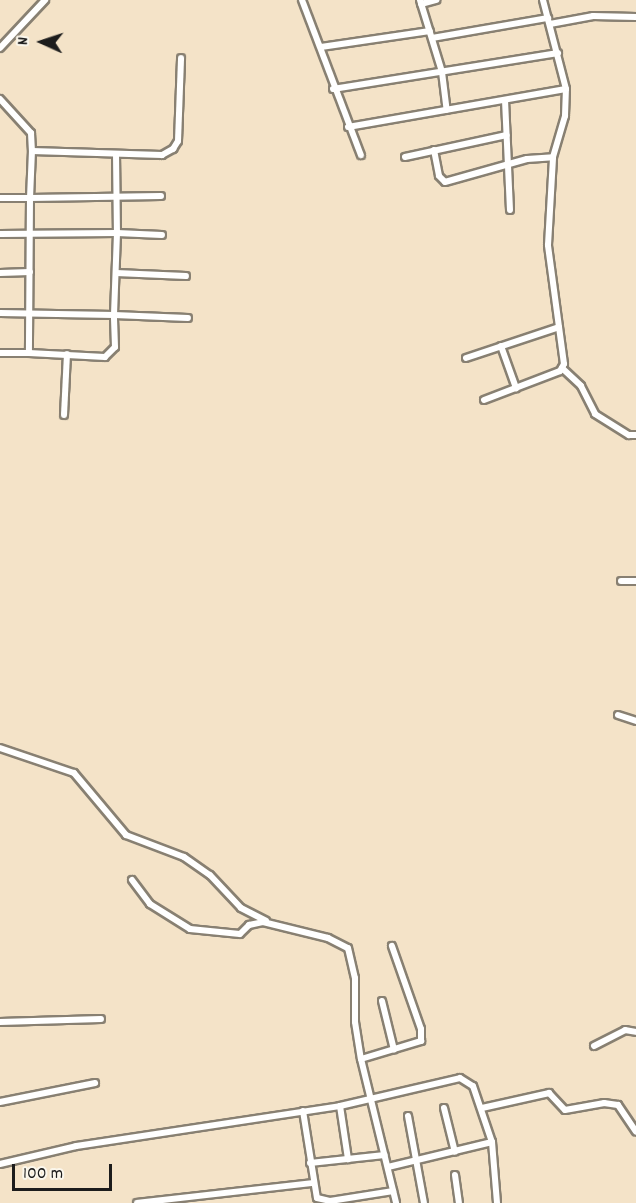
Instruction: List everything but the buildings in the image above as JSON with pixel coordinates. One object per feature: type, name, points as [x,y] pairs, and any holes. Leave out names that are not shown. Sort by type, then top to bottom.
[{"type":"street","points":[[0,48],[45,0]]},
{"type":"street","points":[[302,0],[321,47],[333,89],[361,155]]},
{"type":"street","points":[[436,0],[421,2],[442,72],[447,110]]},
{"type":"street","points":[[543,0],[566,89],[565,116],[553,157],[548,245],[562,368],[580,386],[595,414],[629,435],[636,435]]},
{"type":"street","points":[[432,38],[593,16],[636,16]]},
{"type":"street","points":[[321,47],[430,31]]},
{"type":"street","points":[[333,89],[558,53]]},
{"type":"street","points":[[32,151],[162,154],[173,149],[178,141],[181,58]]},
{"type":"street","points":[[348,127],[566,89]]},
{"type":"street","points":[[0,99],[30,133],[32,151],[29,353]]},
{"type":"street","points":[[505,100],[510,210]]},
{"type":"street","points":[[405,157],[507,135]]},
{"type":"street","points":[[434,150],[439,176],[445,182],[527,159],[553,157]]},
{"type":"street","points":[[0,353],[105,357],[112,354],[117,233],[116,154]]},
{"type":"street","points":[[0,198],[161,196]]},
{"type":"street","points":[[0,234],[162,235]]},
{"type":"street","points":[[0,273],[30,272]]},
{"type":"street","points":[[116,273],[186,276]]},
{"type":"street","points":[[0,313],[188,318]]},
{"type":"street","points":[[466,358],[559,327]]},
{"type":"street","points":[[501,346],[516,388]]},
{"type":"street","points":[[64,415],[67,354]]},
{"type":"street","points":[[484,400],[562,368]]},
{"type":"street","points":[[621,582],[636,580]]},
{"type":"street","points":[[618,715],[636,721]]},
{"type":"street","points":[[0,748],[74,773],[126,836],[184,857],[210,875],[241,908],[271,924]]},
{"type":"street","points":[[132,880],[150,904],[190,928],[240,934],[254,923],[271,924],[328,938],[348,948],[355,978],[355,1022],[396,1203]]},
{"type":"street","points":[[362,1059],[419,1044],[422,1033],[392,946]]},
{"type":"street","points":[[382,1001],[394,1050]]},
{"type":"street","points":[[0,1022],[101,1019]]},
{"type":"street","points":[[594,1046],[625,1030],[636,1031]]},
{"type":"street","points":[[0,1164],[76,1146],[340,1106],[460,1078],[470,1083],[482,1108],[492,1142],[497,1203]]},
{"type":"street","points":[[0,1102],[95,1083]]},
{"type":"street","points":[[482,1108],[549,1093],[565,1110],[604,1103],[618,1105],[636,1132]]},
{"type":"street","points":[[340,1106],[348,1159]]},
{"type":"street","points":[[444,1108],[455,1152]]},
{"type":"street","points":[[303,1111],[316,1198],[324,1201],[393,1191]]},
{"type":"street","points":[[408,1116],[418,1159],[424,1203]]},
{"type":"street","points":[[388,1167],[492,1142]]},
{"type":"street","points":[[310,1163],[385,1155]]},
{"type":"street","points":[[455,1175],[459,1203]]},
{"type":"street","points":[[137,1203],[313,1183]]}]
